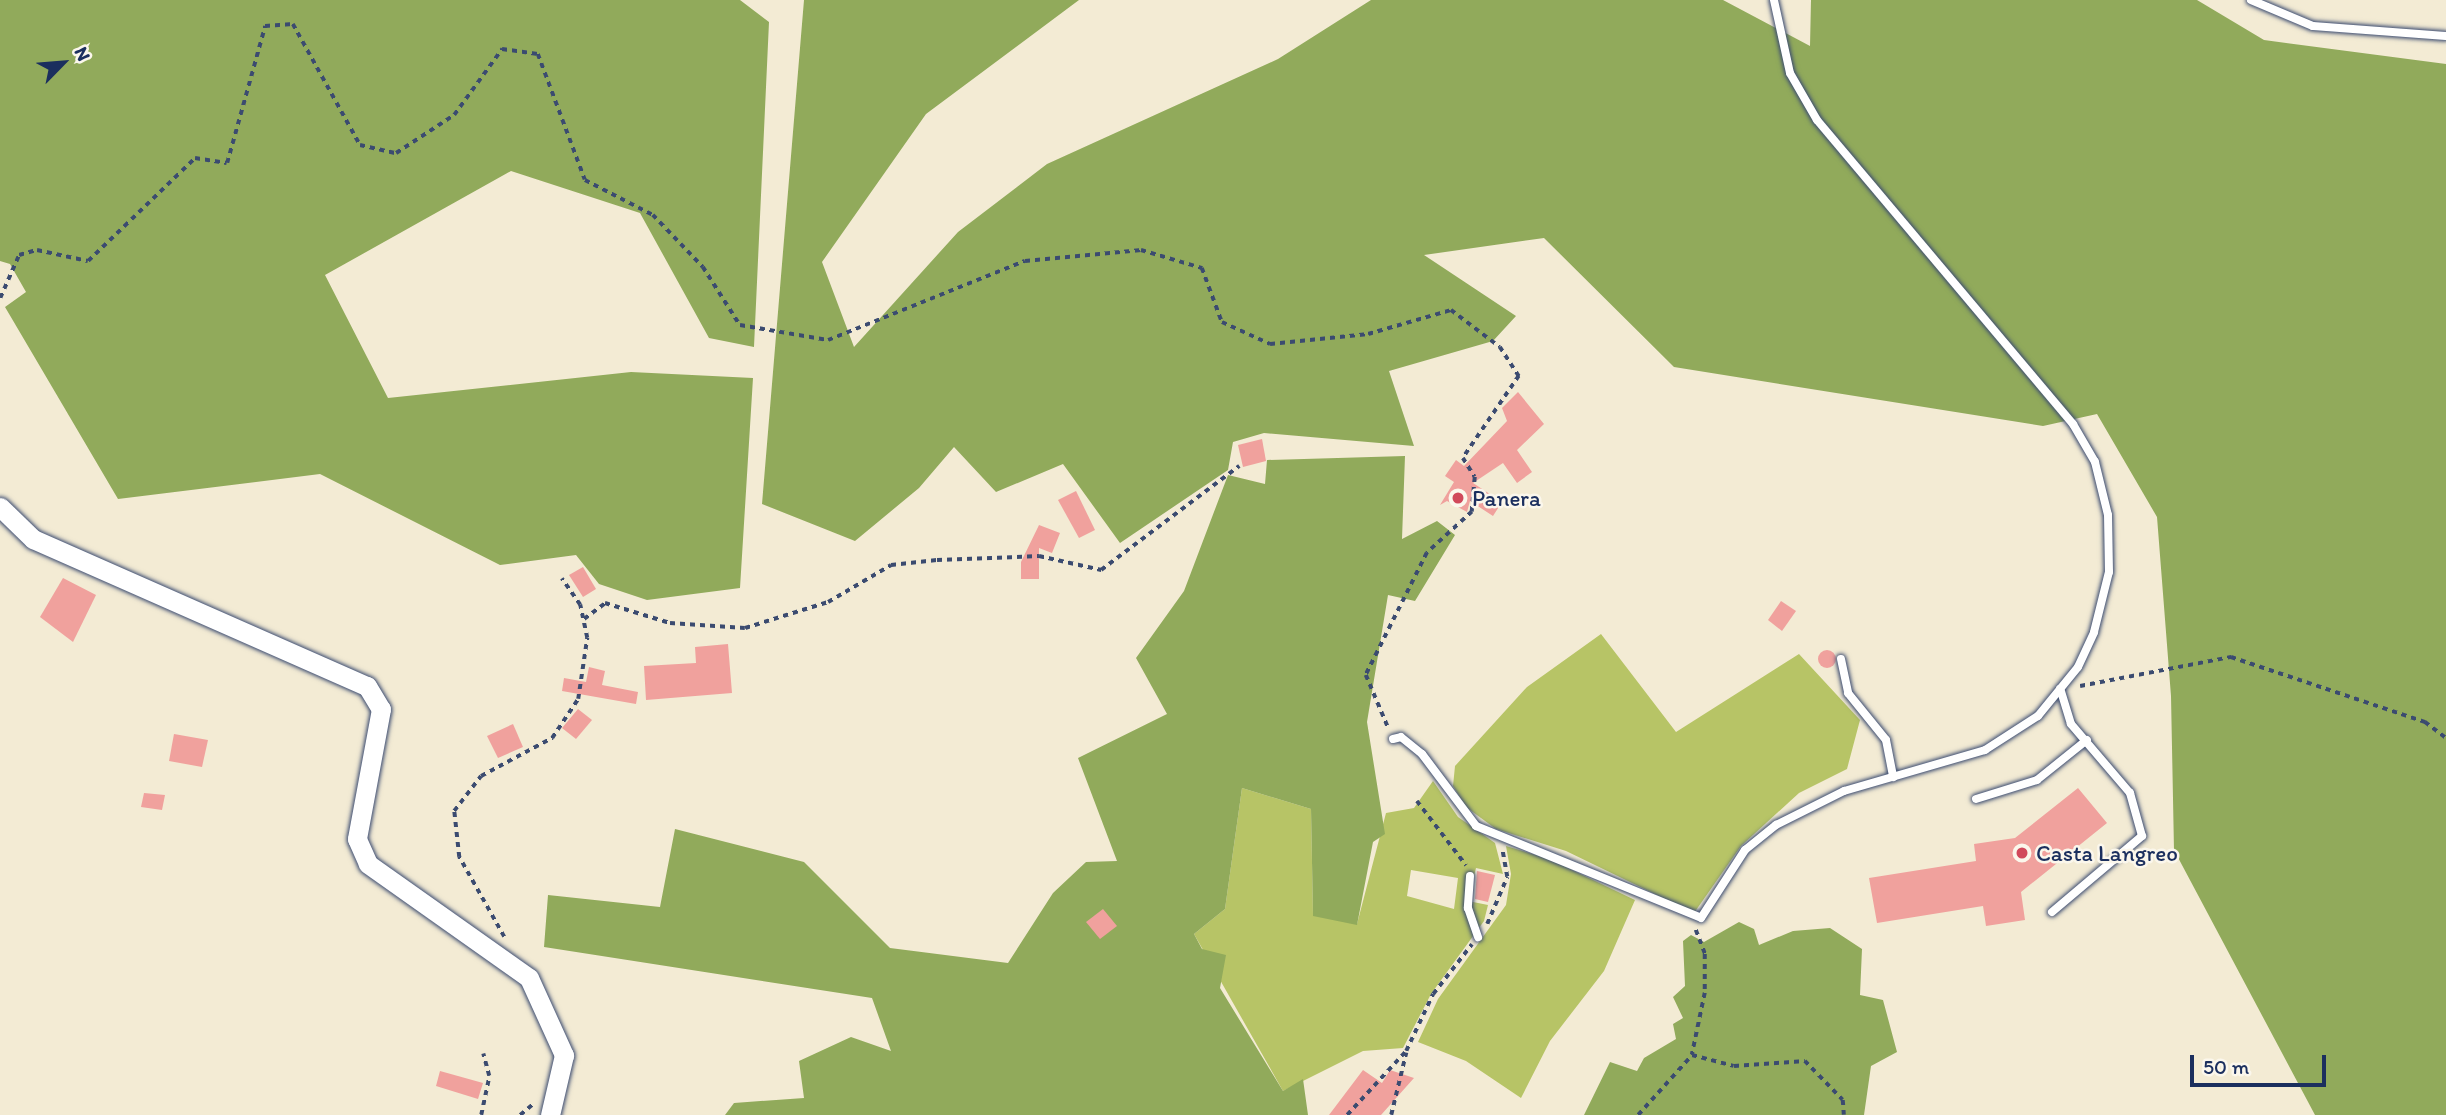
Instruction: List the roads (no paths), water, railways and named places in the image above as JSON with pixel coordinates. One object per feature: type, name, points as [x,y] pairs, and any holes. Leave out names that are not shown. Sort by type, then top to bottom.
[{"type":"street","points":[[0,507],[33,539],[367,686],[381,709],[357,839],[368,864],[529,978],[564,1055],[550,1115]]},
{"type":"lane","points":[[1393,740],[1401,737],[1422,754],[1460,810],[1499,837],[1532,845],[1692,918],[1701,918],[1745,849],[1776,825],[1844,791],[1986,750],[2038,716],[2060,689],[2095,632],[2107,584],[2108,515],[2095,462],[2073,424],[1817,120],[1790,73],[1774,0]]},
{"type":"lane","points":[[2251,0],[2313,26],[2446,36]]},
{"type":"lane","points":[[1841,659],[1848,693],[1886,740],[1893,777]]},
{"type":"lane","points":[[2052,912],[2142,836],[2130,793],[2071,724],[2060,689]]},
{"type":"lane","points":[[1976,799],[2037,780],[2087,740]]},
{"type":"lane","points":[[1470,876],[1469,918],[1478,937]]},
{"type":"place","name":"Panera","points":[[1458,498]]},
{"type":"place","name":"Casta Langreo","points":[[2022,853]]}]
